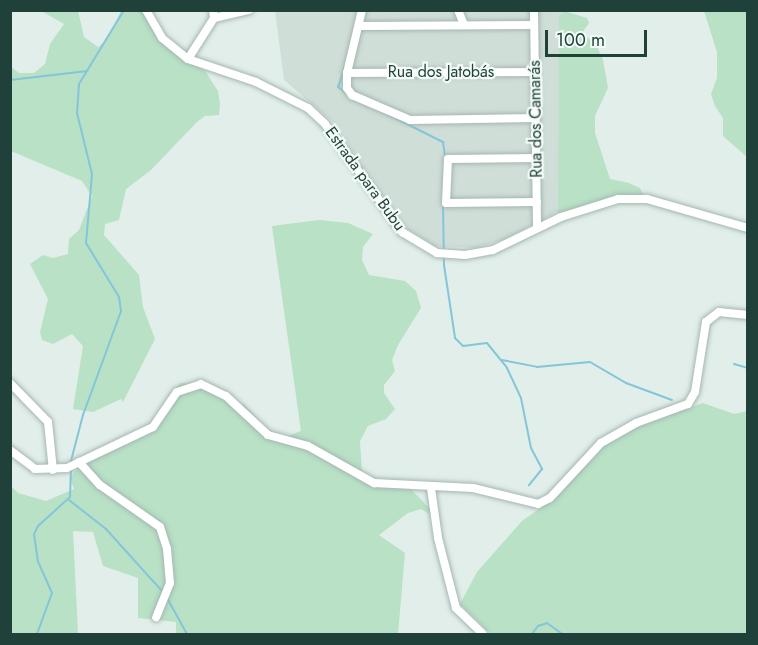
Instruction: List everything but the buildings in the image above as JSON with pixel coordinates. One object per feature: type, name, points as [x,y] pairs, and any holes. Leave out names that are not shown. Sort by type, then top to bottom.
[{"type":"street","name":"Estrada para Bubu","points":[[146,10],[162,38],[188,59],[256,82],[308,108],[325,124],[402,232],[420,246],[444,254],[480,254],[603,202],[632,198],[747,228]]},
{"type":"street","points":[[188,59],[214,14],[249,10]]},
{"type":"street","points":[[362,10],[347,73],[347,88],[352,95],[410,120],[536,118]]},
{"type":"street","points":[[458,10],[464,26]]},
{"type":"street","name":"Rua dos Camarás","points":[[534,10],[537,228]]},
{"type":"street","points":[[358,26],[534,25]]},
{"type":"street","name":"Rua dos Jatobás","points":[[347,73],[535,72]]},
{"type":"street","points":[[536,158],[448,159],[446,203],[537,202]]},
{"type":"street","points":[[10,450],[27,465],[53,471],[79,462],[153,426],[163,417],[174,394],[188,386],[201,384],[226,396],[268,435],[308,446],[365,480],[392,487],[473,488],[523,502],[543,502],[601,443],[636,423],[688,404],[695,392],[706,322],[719,312],[747,315]]},
{"type":"street","points":[[10,383],[48,422],[53,471]]},
{"type":"street","points":[[79,462],[100,485],[160,527],[167,549],[170,583],[156,617]]},
{"type":"street","points":[[430,488],[438,538],[456,608],[483,634]]},
{"type":"shaded area","points":[[275,11],[562,11],[562,209],[505,239],[476,248],[435,246],[408,229],[383,203],[335,124],[284,80]]},
{"type":"green space","points":[[41,11],[78,11],[84,37],[98,47],[106,41],[121,11],[143,11],[169,49],[205,71],[218,91],[220,104],[219,115],[205,116],[197,122],[151,170],[126,189],[119,220],[105,224],[104,235],[139,275],[143,307],[155,339],[123,402],[121,399],[93,412],[73,409],[83,346],[72,334],[53,344],[42,340],[40,332],[48,299],[30,264],[43,255],[53,258],[68,254],[69,239],[79,230],[92,196],[82,181],[11,151],[10,66],[19,73],[34,73],[45,64],[50,44],[64,24]]},
{"type":"green space","points":[[564,11],[587,18],[589,23],[582,33],[597,46],[603,60],[608,88],[595,116],[595,133],[610,179],[640,188],[644,196],[614,196],[558,214],[559,17]]},
{"type":"green space","points":[[704,11],[747,11],[747,157],[723,136],[723,118],[711,94],[717,78],[717,52]]},
{"type":"green space","points":[[319,220],[348,223],[373,234],[363,247],[362,260],[369,275],[405,281],[416,291],[421,308],[398,345],[392,360],[395,371],[384,385],[384,393],[395,409],[386,419],[368,426],[360,441],[362,472],[372,480],[408,486],[430,509],[431,515],[421,509],[408,513],[379,535],[405,553],[398,634],[176,634],[176,622],[138,618],[138,578],[103,566],[93,532],[73,531],[78,634],[11,634],[10,485],[18,493],[46,501],[74,489],[70,478],[74,472],[170,410],[174,389],[181,383],[206,385],[237,405],[244,404],[269,431],[288,436],[301,431],[272,226]]},
{"type":"green space","points":[[703,403],[734,414],[747,411],[747,634],[491,634],[460,604],[477,572],[522,521],[546,504],[602,445],[630,429]]},
{"type":"waterway","points":[[37,634],[52,593],[38,562],[34,534],[38,526],[70,497],[71,461],[83,415],[121,311],[119,297],[86,243],[92,174],[77,113],[79,84],[124,10]]},
{"type":"waterway","points":[[345,66],[338,87],[347,94]]},
{"type":"waterway","points":[[10,80],[87,71]]},
{"type":"waterway","points":[[379,110],[443,142],[445,157]]},
{"type":"waterway","points":[[443,204],[444,265],[455,338],[463,346],[487,343],[507,368],[521,398],[531,448],[542,469],[529,485]]},
{"type":"waterway","points":[[502,360],[537,367],[590,362],[626,383],[672,400]]},
{"type":"waterway","points":[[734,364],[748,368]]},
{"type":"waterway","points":[[69,500],[106,529],[163,592]]},
{"type":"waterway","points":[[166,596],[187,634]]},
{"type":"waterway","points":[[532,634],[538,626],[547,623],[562,634]]}]
